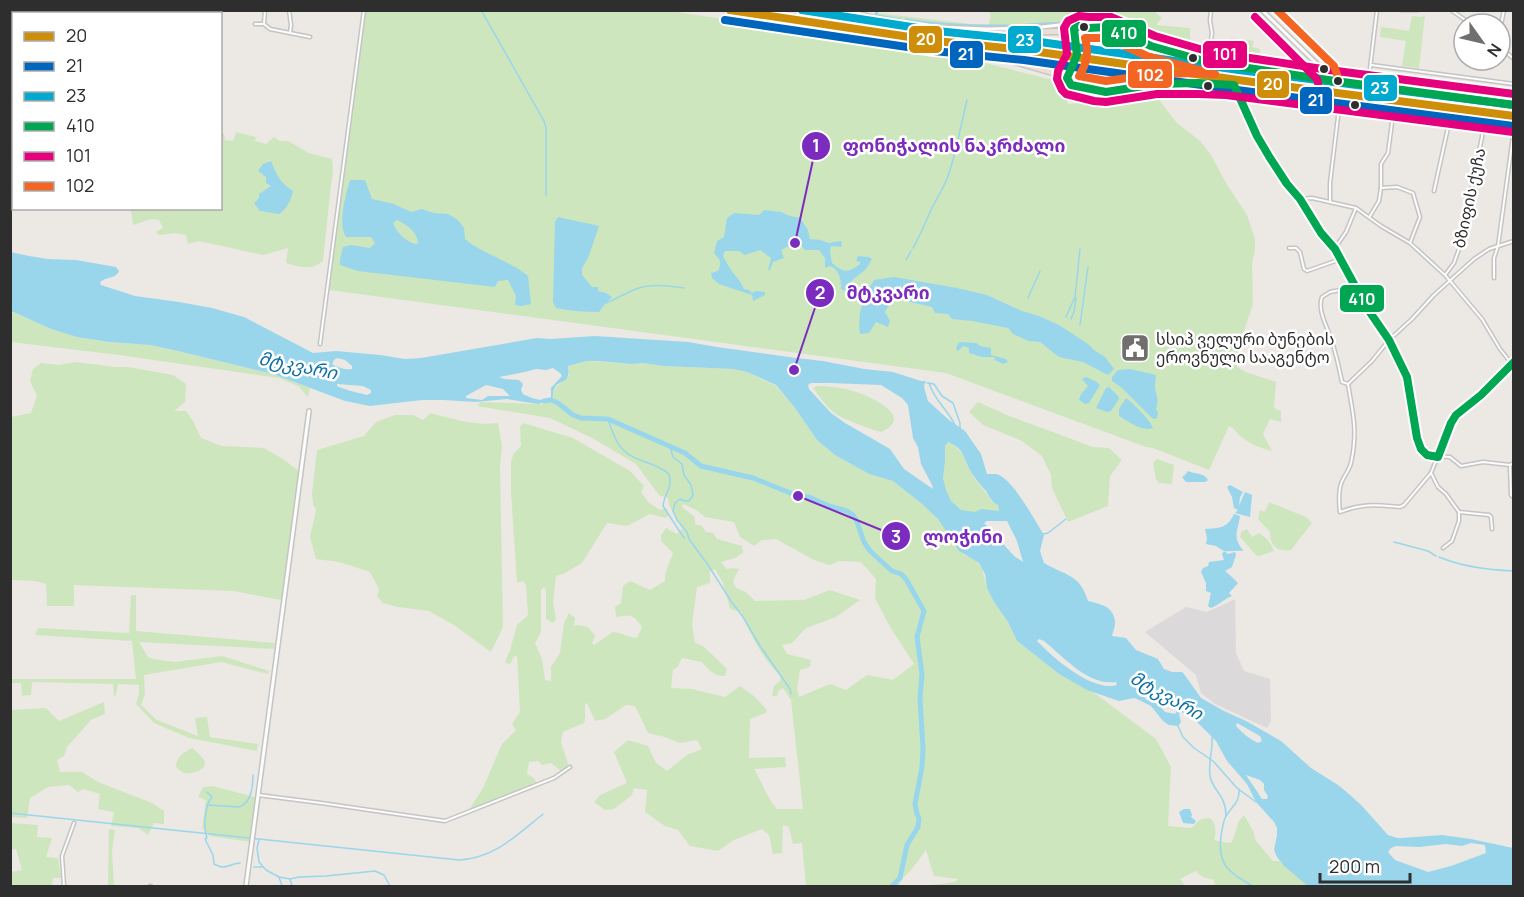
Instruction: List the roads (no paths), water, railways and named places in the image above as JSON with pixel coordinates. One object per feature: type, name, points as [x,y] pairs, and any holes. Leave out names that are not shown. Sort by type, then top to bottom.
[{"type":"highway","points":[[727,10],[936,41],[1232,73],[1514,111]]},
{"type":"highway","points":[[769,10],[1070,54]]},
{"type":"highway","points":[[1084,29],[1099,38],[1232,73]]},
{"type":"highway","points":[[935,33],[1022,33],[1074,30]]},
{"type":"highway","points":[[936,41],[1058,74],[1067,81]]},
{"type":"highway","points":[[1088,56],[1236,83]]},
{"type":"highway","points":[[1081,78],[1197,78],[1514,116]]},
{"type":"street","points":[[264,24],[265,10]]},
{"type":"street","points":[[289,10],[290,33]]},
{"type":"street","points":[[320,344],[364,10]]},
{"type":"street","points":[[845,10],[887,21],[949,28],[1032,28],[1068,24],[1084,29]]},
{"type":"street","points":[[1076,85],[1081,78],[1078,55],[1086,38],[1077,10]]},
{"type":"street","points":[[1208,62],[1212,33],[1211,10]]},
{"type":"street","points":[[1262,10],[1326,74],[1328,80]]},
{"type":"street","points":[[1367,86],[1377,10]]},
{"type":"street","points":[[1401,10],[1418,10]]},
{"type":"street","points":[[255,24],[264,24],[270,29],[310,37]]},
{"type":"street","points":[[1068,24],[1074,30],[1077,48],[1075,62],[1067,76],[1067,81],[1071,85],[1106,92],[1143,85],[1236,83],[1340,100],[1514,122]]},
{"type":"street","points":[[1074,30],[1109,27],[1151,46],[1208,62],[1514,105]]},
{"type":"street","points":[[1075,38],[1079,41],[1084,40]]},
{"type":"street","points":[[1371,65],[1514,84]]},
{"type":"street","points":[[1070,72],[1076,70],[1084,85],[1090,89]]},
{"type":"street","points":[[1236,83],[1257,136],[1287,184],[1335,249],[1367,308],[1389,340],[1407,378],[1421,449],[1427,455],[1450,458],[1461,466],[1483,462],[1512,464],[1511,495],[1514,498]]},
{"type":"street","points":[[1330,201],[1340,100]]},
{"type":"street","points":[[1369,216],[1379,201],[1381,164],[1388,153],[1394,107]]},
{"type":"street","points":[[1434,191],[1451,114]]},
{"type":"street","name":"ბზიფის ქუჩა","points":[[1445,275],[1454,263],[1460,246],[1482,137],[1483,118]]},
{"type":"street","points":[[1494,278],[1494,258],[1498,246],[1514,129]]},
{"type":"street","points":[[1381,188],[1397,187],[1413,193],[1420,217],[1410,243]]},
{"type":"street","points":[[1300,199],[1312,198],[1356,208],[1410,243],[1445,275],[1482,318],[1500,349],[1512,362],[1481,395],[1456,415],[1431,473],[1400,507],[1364,505],[1340,512],[1341,483],[1350,465],[1355,429],[1348,384]]},
{"type":"street","points":[[1335,249],[1346,232],[1356,208]]},
{"type":"street","points":[[1348,384],[1434,295],[1474,259],[1489,249],[1514,241]]},
{"type":"street","points":[[1289,248],[1296,248],[1300,252],[1304,270],[1307,271],[1341,259]]},
{"type":"street","points":[[1348,384],[1342,382],[1320,301],[1330,292],[1356,287]]},
{"type":"street","points":[[246,886],[309,411]]},
{"type":"street","points":[[1431,473],[1438,487],[1459,512],[1459,520],[1452,541],[1443,548]]},
{"type":"street","points":[[1459,512],[1489,515],[1492,529]]},
{"type":"street","points":[[258,795],[445,821],[554,778],[570,767]]},
{"type":"street","points":[[64,886],[62,856],[74,823]]},
{"type":"water","points":[[271,161],[279,178],[293,191],[288,204],[279,214],[260,211],[254,203],[259,198],[259,194],[271,186],[266,183],[266,177],[258,171],[263,164]]},
{"type":"water","points":[[350,180],[365,180],[372,199],[394,204],[411,212],[422,209],[448,214],[458,220],[464,228],[465,239],[528,276],[531,304],[515,305],[516,296],[508,280],[498,281],[495,287],[358,271],[340,265],[343,247],[351,245],[370,248],[375,243],[371,237],[346,237],[343,231],[342,217]],"holes":[[[397,220],[414,232],[418,243],[409,241],[399,234],[393,223]]]},
{"type":"water","points":[[764,210],[800,218],[808,230],[810,239],[828,243],[841,241],[841,247],[831,246],[830,251],[832,263],[840,269],[846,271],[856,267],[860,264],[856,261],[858,256],[872,259],[866,269],[849,283],[846,291],[841,289],[836,270],[830,266],[825,268],[825,258],[819,250],[805,250],[800,244],[793,244],[781,250],[784,258],[773,262],[770,270],[768,270],[771,258],[760,250],[745,255],[739,251],[725,251],[723,256],[744,289],[752,293],[765,292],[765,295],[753,301],[752,295],[719,284],[712,278],[711,273],[718,271],[720,266],[720,261],[714,253],[717,241],[724,237],[727,218],[734,213],[759,215]]},
{"type":"water","points":[[558,217],[599,226],[588,258],[582,268],[582,275],[592,287],[598,287],[598,291],[612,297],[599,312],[556,308],[553,302],[555,222]]},
{"type":"water","points":[[10,252],[116,267],[119,271],[117,274],[102,281],[101,285],[135,296],[212,308],[244,317],[313,353],[336,351],[405,359],[537,338],[595,336],[688,342],[893,372],[926,381],[924,386],[928,401],[965,431],[981,454],[987,474],[1002,477],[1023,500],[1044,535],[1040,551],[1044,563],[1076,581],[1085,592],[1088,601],[1105,606],[1112,612],[1115,623],[1112,636],[1126,638],[1136,650],[1158,659],[1164,669],[1182,672],[1201,698],[1281,741],[1311,768],[1349,794],[1388,835],[1402,838],[1442,835],[1513,848],[1513,886],[1308,886],[1277,857],[1274,850],[1277,828],[1274,822],[1256,802],[1247,784],[1227,761],[1216,741],[1198,723],[1182,712],[1179,714],[1181,722],[1178,726],[1169,725],[1151,706],[1137,699],[1119,701],[1087,690],[1059,674],[1017,641],[987,588],[985,574],[979,563],[959,551],[938,519],[893,481],[869,474],[835,455],[817,440],[776,385],[747,372],[734,369],[587,361],[568,366],[568,376],[556,386],[552,399],[538,404],[507,399],[475,402],[422,400],[370,406],[345,401],[273,374],[178,351],[150,345],[77,337],[51,329],[11,311]],"holes":[[[337,358],[345,360],[352,366],[352,369],[332,364]],[[553,368],[562,376],[551,388],[551,397],[541,400],[523,394],[521,390],[523,384],[519,380],[499,377]],[[811,383],[881,385],[902,398],[908,405],[913,438],[918,447],[921,464],[933,489],[904,469],[890,449],[831,413],[808,385]],[[337,384],[363,386],[371,390],[371,393],[367,395],[344,389]],[[486,385],[503,389],[510,396],[488,396],[482,400],[466,398]],[[948,442],[961,451],[973,475],[992,501],[998,505],[999,511],[961,510],[951,501],[943,478],[945,446]],[[1007,521],[1017,541],[1023,562],[1014,556],[984,523]],[[1039,639],[1086,675],[1096,680],[1116,682],[1117,685],[1107,686],[1086,679],[1037,641]],[[1146,696],[1177,711],[1175,714],[1165,712],[1158,704],[1145,699]],[[1237,723],[1260,736],[1262,741],[1258,743],[1236,726]],[[1246,775],[1260,780],[1268,796],[1267,799],[1262,799]],[[1471,843],[1485,845],[1486,853],[1428,872],[1395,860],[1388,852],[1396,846],[1419,847],[1446,844],[1462,846]]]},
{"type":"water","points":[[894,277],[987,295],[1039,316],[1059,325],[1088,344],[1105,357],[1114,369],[1108,375],[1083,362],[1059,357],[1040,342],[1028,341],[1013,334],[1008,328],[952,319],[948,314],[935,313],[932,307],[901,300],[892,301],[885,312],[890,321],[888,327],[876,322],[869,333],[860,334],[860,312],[870,286],[874,280]]},
{"type":"water","points":[[958,343],[977,343],[980,346],[991,348],[991,355],[1006,359],[1008,362],[1003,364],[994,357],[982,357],[969,353],[969,348],[963,346],[958,351],[956,350]]},
{"type":"water","points":[[1130,369],[1156,375],[1157,418],[1152,418],[1112,381],[1112,377],[1118,370]]},
{"type":"water","points":[[1086,377],[1100,385],[1089,403],[1085,404],[1079,400],[1088,386],[1082,379]]},
{"type":"water","points":[[1109,387],[1119,399],[1111,411],[1107,412],[1096,408],[1106,388]]},
{"type":"water","points":[[1126,398],[1153,428],[1140,428],[1119,416],[1119,409]]},
{"type":"water","points":[[1188,471],[1202,475],[1208,480],[1186,482],[1182,477]]},
{"type":"water","points":[[1230,485],[1243,492],[1239,506],[1245,492],[1252,495],[1250,517],[1235,513],[1238,510],[1234,508],[1227,487]]},
{"type":"water","points":[[1234,514],[1240,516],[1237,537],[1243,550],[1224,551],[1206,544],[1205,529],[1225,525]]},
{"type":"water","points":[[1224,551],[1228,554],[1235,552],[1232,567],[1225,571],[1238,583],[1229,593],[1232,596],[1211,608],[1208,606],[1211,593],[1206,591],[1206,583],[1201,572],[1209,562],[1224,560],[1222,554]]},
{"type":"water","points":[[1190,809],[1191,817],[1196,821],[1194,824],[1183,823],[1179,812]]},
{"type":"waterway","points":[[481,10],[544,121],[546,128],[546,195]]},
{"type":"waterway","points":[[816,10],[858,16]]},
{"type":"waterway","points":[[876,15],[877,10]]},
{"type":"waterway","points":[[876,15],[901,19]]},
{"type":"waterway","points":[[905,19],[975,25],[1078,23]]},
{"type":"waterway","points":[[1083,23],[1114,26],[1145,40],[1164,38],[1184,40]]},
{"type":"waterway","points":[[913,248],[947,178],[967,100]]},
{"type":"waterway","points":[[1066,317],[1075,297],[1080,249]]},
{"type":"waterway","points":[[906,260],[911,251]]},
{"type":"waterway","points":[[1080,325],[1088,267]]},
{"type":"waterway","points":[[1028,298],[1040,271]]},
{"type":"waterway","points":[[606,303],[642,287],[684,288]]},
{"type":"waterway","points":[[1071,319],[1076,298]]},
{"type":"waterway","points":[[927,383],[934,384],[942,396],[953,403],[960,428]]},
{"type":"waterway","points":[[929,383],[934,395],[955,425]]},
{"type":"waterway","points":[[544,401],[551,400],[558,403],[573,415],[581,418],[608,419],[685,453],[701,466],[753,478],[798,496],[809,497],[847,511],[853,515],[870,551],[892,571],[901,574],[906,579],[924,611],[917,637],[922,674],[920,698],[923,749],[915,804],[919,818],[918,827],[907,845],[900,878],[892,886]]},
{"type":"waterway","points":[[608,419],[619,446],[629,455],[657,466],[669,474],[670,484],[663,506],[684,538]]},
{"type":"waterway","points":[[670,447],[673,457],[682,464],[693,495],[689,501],[680,499],[675,503],[673,511],[677,520],[743,617],[791,694]]},
{"type":"waterway","points":[[1043,534],[1048,533],[1066,519]]},
{"type":"waterway","points":[[1394,542],[1428,551],[1436,556]]},
{"type":"waterway","points":[[1439,557],[1475,567],[1514,571]]},
{"type":"waterway","points":[[1178,726],[1183,737],[1194,748],[1213,761],[1237,788],[1256,802]]},
{"type":"waterway","points":[[1212,737],[1210,776],[1222,798],[1226,816]]},
{"type":"waterway","points":[[207,805],[239,807],[243,805],[251,794],[253,775]]},
{"type":"waterway","points":[[1239,789],[1237,802],[1225,818],[1221,836],[1221,855],[1223,862],[1232,872],[1253,886]]},
{"type":"waterway","points":[[207,792],[212,797],[206,810],[207,838],[205,839],[213,855],[214,864],[225,867],[240,863]]},
{"type":"waterway","points":[[10,813],[459,860],[484,855],[495,850],[543,814]]},
{"type":"waterway","points":[[259,840],[257,848],[259,862],[266,870],[279,877],[290,879],[375,871],[384,875],[390,886]]},
{"type":"waterway","points":[[254,867],[262,867]]},
{"type":"waterway","points":[[279,877],[282,886]]},
{"type":"waterway","points":[[290,879],[292,886]]},
{"type":"place","name":"ფონიჭალის ნაკრძალი","points":[[795,243]]},
{"type":"place","name":"სსიპ ველური ბუნების ეროვნული სააგენტო","points":[[1135,348]]},
{"type":"place","name":"მტკვარი","points":[[794,370]]},
{"type":"place","name":"ლოჭინი","points":[[798,496]]}]
